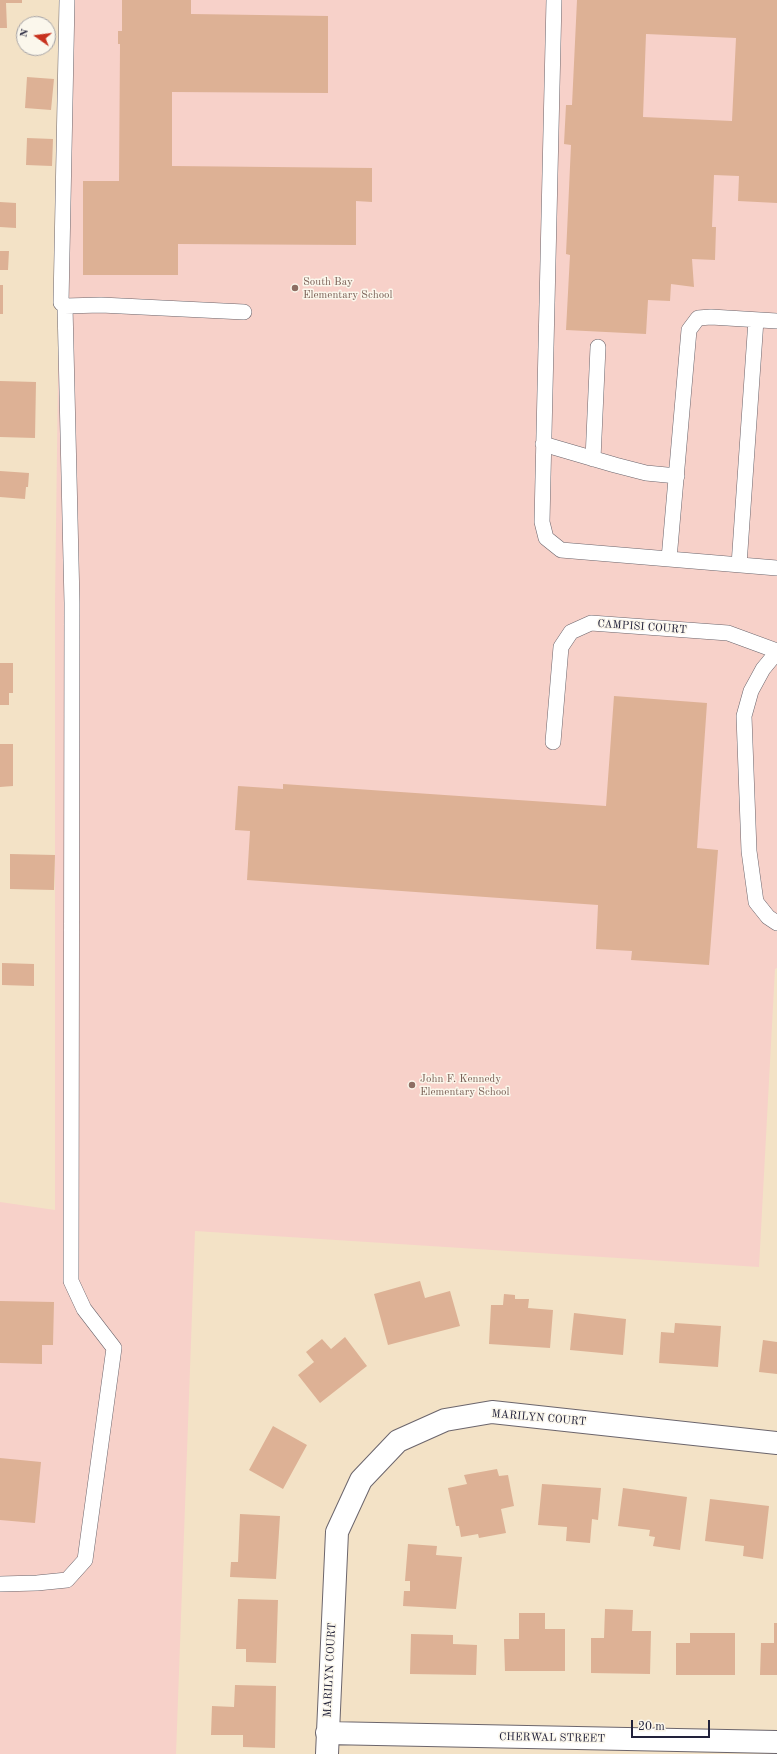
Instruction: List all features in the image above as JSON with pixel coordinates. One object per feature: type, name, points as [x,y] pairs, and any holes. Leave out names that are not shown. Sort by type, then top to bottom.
[{"type":"street","name":"MARILYN COURT","points":[[327,1744],[337,1532],[360,1480],[398,1441],[445,1420],[492,1412],[777,1443]]},
{"type":"street","name":"CHERWAL STREET","points":[[327,1744],[777,1742]]},
{"type":"lane","points":[[67,0],[61,303],[65,306],[101,305],[244,312]]},
{"type":"lane","points":[[554,0],[543,444],[542,522],[546,538],[561,550],[777,568]]},
{"type":"lane","points":[[0,1584],[37,1583],[67,1580],[85,1560],[114,1348],[84,1309],[71,1282],[72,603],[65,306]]},
{"type":"lane","points":[[669,559],[689,330],[698,318],[711,317],[777,321]]},
{"type":"lane","points":[[739,565],[756,320]]},
{"type":"lane","points":[[593,459],[598,347]]},
{"type":"lane","points":[[543,444],[646,473],[677,476]]},
{"type":"lane","name":"CAMPISI COURT","points":[[552,742],[561,647],[571,632],[591,623],[728,633],[777,652],[763,669],[751,690],[744,716],[749,851],[756,902],[768,917],[777,923]]},
{"type":"shaded area","points":[[63,0],[777,0],[777,968],[775,969],[759,1267],[195,1231],[176,1754],[0,1754],[0,1202],[55,1210],[55,601]]},
{"type":"building","points":[[0,0],[22,0],[22,3],[6,3],[7,28],[0,28]]},
{"type":"building","points":[[122,0],[191,0],[191,14],[328,16],[328,93],[172,92],[172,166],[372,168],[372,202],[356,201],[356,245],[178,244],[178,275],[83,275],[83,181],[119,181],[120,44],[118,44],[118,31],[122,31]]},
{"type":"building","points":[[577,0],[777,0],[777,203],[738,201],[739,176],[714,175],[712,227],[716,227],[715,260],[692,259],[694,287],[671,284],[670,301],[648,300],[646,334],[566,330],[570,255],[566,254],[571,145],[564,144],[566,105],[572,105]],"holes":[[[646,34],[736,38],[732,121],[643,117]]]},
{"type":"building","points":[[27,77],[54,79],[51,110],[25,108]]},
{"type":"building","points":[[27,138],[53,139],[52,166],[26,165]]},
{"type":"building","points":[[0,202],[16,203],[16,228],[0,227]]},
{"type":"building","points":[[0,251],[9,251],[8,270],[0,270]]},
{"type":"building","points":[[0,285],[3,285],[3,314],[0,314]]},
{"type":"building","points":[[0,381],[36,382],[35,438],[0,437]]},
{"type":"building","points":[[0,471],[29,473],[25,499],[0,497]]},
{"type":"building","points":[[0,663],[13,663],[13,693],[9,693],[9,705],[0,705]]},
{"type":"building","points":[[614,696],[707,703],[697,848],[718,850],[709,965],[631,960],[632,951],[596,949],[598,905],[247,880],[250,831],[235,830],[238,786],[283,789],[283,784],[606,806]]},
{"type":"building","points":[[0,744],[13,744],[13,786],[0,787]]},
{"type":"building","points":[[10,854],[55,855],[54,890],[10,889]]},
{"type":"building","points":[[2,963],[34,964],[34,986],[2,985]]},
{"type":"building","points":[[420,1281],[425,1298],[450,1291],[460,1326],[388,1345],[374,1294]]},
{"type":"building","points":[[504,1294],[515,1295],[515,1299],[529,1299],[528,1308],[553,1310],[550,1348],[489,1344],[491,1305],[503,1305]]},
{"type":"building","points":[[0,1301],[54,1302],[53,1345],[42,1345],[42,1364],[0,1363]]},
{"type":"building","points":[[574,1313],[626,1319],[623,1355],[570,1350]]},
{"type":"building","points":[[675,1323],[721,1326],[718,1367],[659,1363],[661,1332],[674,1333]]},
{"type":"building","points":[[345,1337],[367,1366],[320,1403],[298,1375],[314,1362],[306,1352],[322,1339],[331,1349]]},
{"type":"building","points":[[763,1340],[777,1342],[777,1374],[759,1372]]},
{"type":"building","points":[[273,1426],[307,1445],[283,1489],[249,1470]]},
{"type":"building","points":[[0,1458],[41,1462],[35,1523],[0,1520]]},
{"type":"building","points":[[497,1469],[499,1476],[508,1475],[514,1506],[501,1509],[506,1533],[479,1538],[478,1534],[461,1537],[459,1526],[456,1526],[448,1488],[467,1484],[464,1475]]},
{"type":"building","points":[[542,1484],[601,1488],[598,1520],[592,1519],[590,1543],[566,1541],[567,1527],[538,1525]]},
{"type":"building","points":[[623,1488],[687,1497],[680,1550],[653,1546],[655,1537],[649,1536],[650,1530],[618,1526]]},
{"type":"building","points":[[710,1499],[769,1506],[763,1559],[743,1556],[744,1546],[705,1541]]},
{"type":"building","points":[[240,1514],[280,1516],[276,1579],[230,1577],[231,1562],[238,1562]]},
{"type":"building","points":[[408,1544],[437,1546],[436,1555],[462,1557],[456,1609],[403,1606],[404,1591],[410,1591],[410,1581],[405,1581]]},
{"type":"building","points":[[238,1599],[278,1600],[276,1663],[246,1662],[246,1649],[236,1649]]},
{"type":"building","points":[[605,1609],[633,1610],[632,1631],[651,1631],[650,1674],[591,1673],[591,1638],[604,1638]]},
{"type":"building","points":[[519,1613],[545,1613],[545,1629],[565,1629],[565,1671],[505,1671],[504,1639],[519,1639]]},
{"type":"building","points":[[774,1623],[777,1623],[777,1675],[760,1675],[761,1643],[774,1643]]},
{"type":"building","points":[[690,1633],[735,1633],[735,1675],[676,1675],[676,1643],[690,1643]]},
{"type":"building","points":[[411,1634],[453,1635],[453,1644],[477,1645],[476,1675],[410,1674]]},
{"type":"building","points":[[235,1685],[276,1686],[275,1748],[243,1747],[243,1735],[211,1735],[212,1706],[234,1707]]},
{"type":"place","name":"South Bay Elementary School","points":[[295,288]]},
{"type":"place","name":"John F. Kennedy Elementary School","points":[[412,1085]]}]
